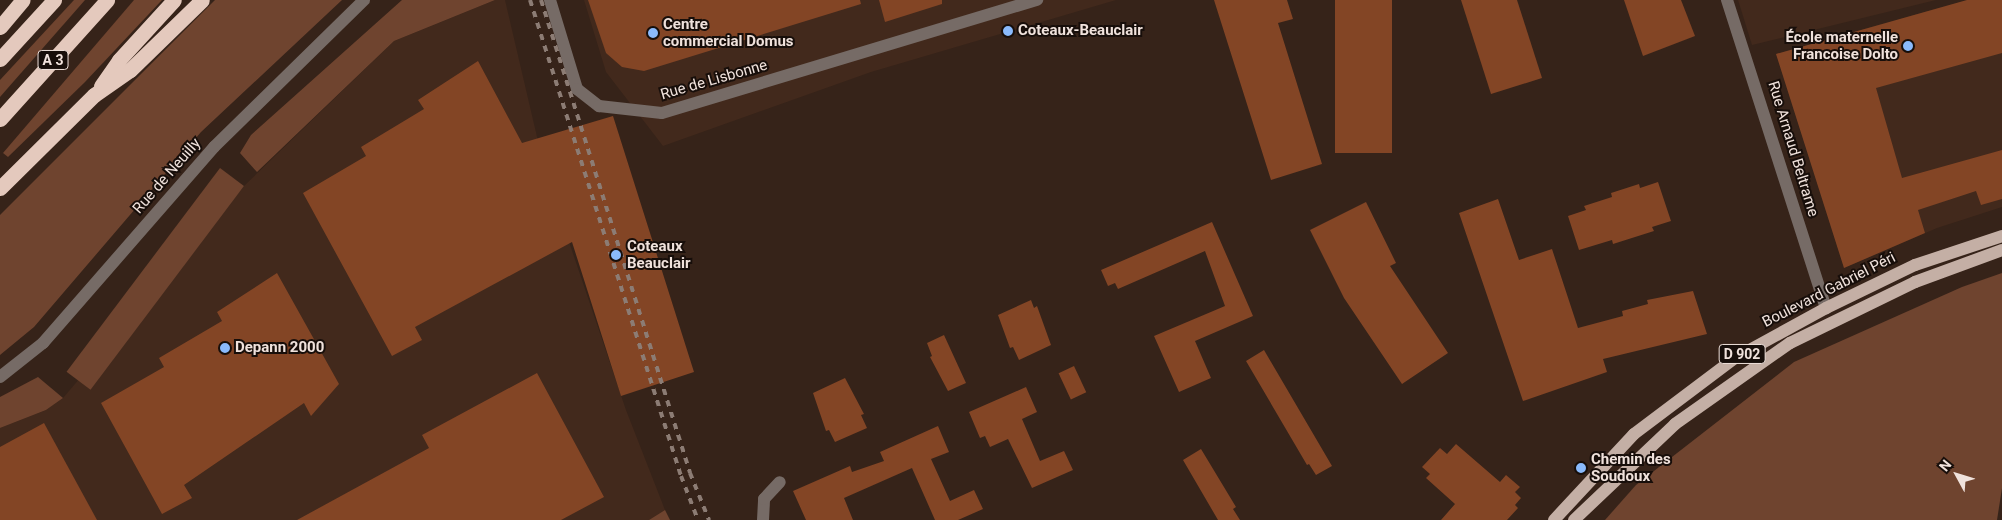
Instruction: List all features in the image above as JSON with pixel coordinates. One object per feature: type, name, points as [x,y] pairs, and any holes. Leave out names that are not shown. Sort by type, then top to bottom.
[{"type":"highway","points":[[0,27],[23,0]]},
{"type":"highway","name":"A 3","points":[[0,59],[54,0]]},
{"type":"highway","name":"A 3","points":[[0,119],[107,0]]},
{"type":"highway","points":[[94,95],[118,60],[174,0]]},
{"type":"highway","points":[[0,188],[94,95],[130,70],[202,0]]},
{"type":"main road","name":"Boulevard Gabriel Péri","points":[[1554,520],[1588,479],[1662,409],[1735,358],[1826,308],[1915,265],[2002,236]]},
{"type":"main road","name":"Boulevard Gabriel Péri","points":[[1574,520],[1629,465],[1675,424],[1790,343],[1900,289],[2002,250]]},
{"type":"street","name":"Rue de Neuilly","points":[[0,377],[43,344],[214,147],[364,0]]},
{"type":"street","name":"Rue de Lisbonne","points":[[550,0],[577,89],[599,106],[662,113],[1037,0]]},
{"type":"street","name":"Rue Arnaud Beltrame","points":[[1727,0],[1826,308]]},
{"type":"street","points":[[763,520],[764,499],[780,482]]},
{"type":"shaded area","points":[[74,0],[85,0],[0,97],[0,80]]},
{"type":"shaded area","points":[[134,0],[162,0],[85,82],[8,157],[3,153]]},
{"type":"shaded area","points":[[215,0],[342,0],[201,132],[34,327],[0,355],[0,215]]},
{"type":"shaded area","points":[[402,0],[495,0],[394,41],[257,172],[240,153],[251,135]]},
{"type":"shaded area","points":[[495,0],[505,0],[545,171],[626,410],[665,510],[649,520],[0,520],[0,428],[46,410],[63,398],[244,186],[394,41]]},
{"type":"shaded area","points":[[584,0],[1116,0],[871,72],[663,146],[606,72]]},
{"type":"shaded area","points":[[1738,0],[1936,0],[1752,45]]},
{"type":"shaded area","points":[[1967,0],[2002,0],[2002,207],[1937,228],[1844,268],[1776,54]]},
{"type":"shaded area","points":[[220,168],[244,186],[90,390],[67,372]]},
{"type":"shaded area","points":[[2002,273],[2002,488],[1997,520],[1605,520],[1636,485],[1794,362],[1962,287]]},
{"type":"shaded area","points":[[38,377],[63,398],[46,410],[0,428],[0,397]]},
{"type":"shaded area","points":[[665,510],[670,520],[649,520]]},
{"type":"building","name":"Centre commercial Domus","points":[[588,0],[860,0],[861,4],[644,71],[622,67],[606,53]]},
{"type":"building","points":[[879,0],[942,0],[942,4],[885,22]]},
{"type":"building","points":[[1214,0],[1287,0],[1293,19],[1278,23],[1322,164],[1271,180]]},
{"type":"building","points":[[1335,0],[1392,0],[1392,153],[1335,153]]},
{"type":"building","points":[[1461,0],[1517,0],[1542,78],[1491,94]]},
{"type":"building","points":[[1624,0],[1681,0],[1695,36],[1643,56]]},
{"type":"building","points":[[1967,0],[2002,0],[2002,53],[1876,88],[1902,178],[2002,150],[2002,199],[1981,205],[1976,191],[1918,210],[1925,233],[1844,268],[1776,54]]},
{"type":"building","points":[[478,61],[522,143],[613,116],[694,372],[621,396],[572,242],[415,327],[422,340],[392,356],[303,193],[366,156],[361,147],[424,109],[418,100]]},
{"type":"building","points":[[1658,182],[1671,221],[1652,227],[1654,231],[1613,244],[1612,240],[1579,250],[1568,216],[1586,210],[1584,206],[1612,197],[1611,193],[1639,184],[1640,188]]},
{"type":"building","points":[[1498,199],[1519,260],[1552,249],[1578,328],[1623,316],[1622,311],[1648,304],[1647,300],[1693,291],[1707,334],[1603,359],[1607,372],[1523,401],[1459,213]]},
{"type":"building","points":[[1366,202],[1396,263],[1390,266],[1448,353],[1402,384],[1344,298],[1310,230]]},
{"type":"building","points":[[1212,222],[1253,316],[1195,341],[1211,378],[1179,392],[1154,336],[1225,306],[1205,251],[1118,289],[1115,283],[1108,286],[1101,270]]},
{"type":"building","points":[[277,273],[339,384],[311,416],[304,403],[184,485],[192,498],[162,514],[101,403],[164,367],[159,358],[222,321],[217,312]]},
{"type":"building","points":[[1031,300],[1034,308],[1037,306],[1051,345],[1019,360],[1013,347],[1010,348],[998,315]]},
{"type":"building","points":[[944,335],[966,383],[948,391],[930,357],[932,356],[927,343]]},
{"type":"building","points":[[1264,350],[1332,466],[1316,475],[1309,464],[1307,465],[1246,361]]},
{"type":"building","points":[[1074,366],[1086,392],[1071,399],[1059,373]]},
{"type":"building","points":[[537,373],[604,497],[561,520],[297,520],[429,448],[422,435]]},
{"type":"building","points":[[845,378],[864,414],[861,415],[867,428],[835,442],[829,430],[826,431],[813,393]]},
{"type":"building","points":[[1026,387],[1037,412],[1022,419],[1040,461],[1064,451],[1073,470],[1032,488],[1008,439],[990,447],[985,436],[980,438],[969,412]]},
{"type":"building","points":[[44,423],[97,520],[0,520],[0,447]]},
{"type":"building","points":[[938,426],[949,452],[931,459],[950,501],[974,490],[983,509],[958,520],[935,520],[912,468],[844,498],[853,520],[806,520],[793,491],[850,466],[852,472],[884,461],[880,452]]},
{"type":"building","points":[[1456,444],[1500,482],[1506,475],[1520,487],[1515,492],[1521,498],[1515,505],[1518,508],[1507,520],[1441,520],[1455,504],[1426,478],[1430,474],[1422,467],[1440,448],[1447,454]]},
{"type":"building","points":[[1201,449],[1236,507],[1233,509],[1240,520],[1218,520],[1183,460]]},
{"type":"railway","points":[[530,0],[681,476],[698,520]]},
{"type":"railway","points":[[541,0],[690,473],[709,520]]},
{"type":"place","name":"Coteaux-Beauclair","points":[[1008,31]]},
{"type":"place","name":"Centre commercial Domus","points":[[653,33]]},
{"type":"place","name":"École maternelle Francoise Dolto","points":[[1908,46]]},
{"type":"place","name":"Coteaux Beauclair","points":[[616,255]]},
{"type":"place","name":"Depann 2000","points":[[225,348]]},
{"type":"place","name":"Chemin des Soudoux","points":[[1581,468]]}]
